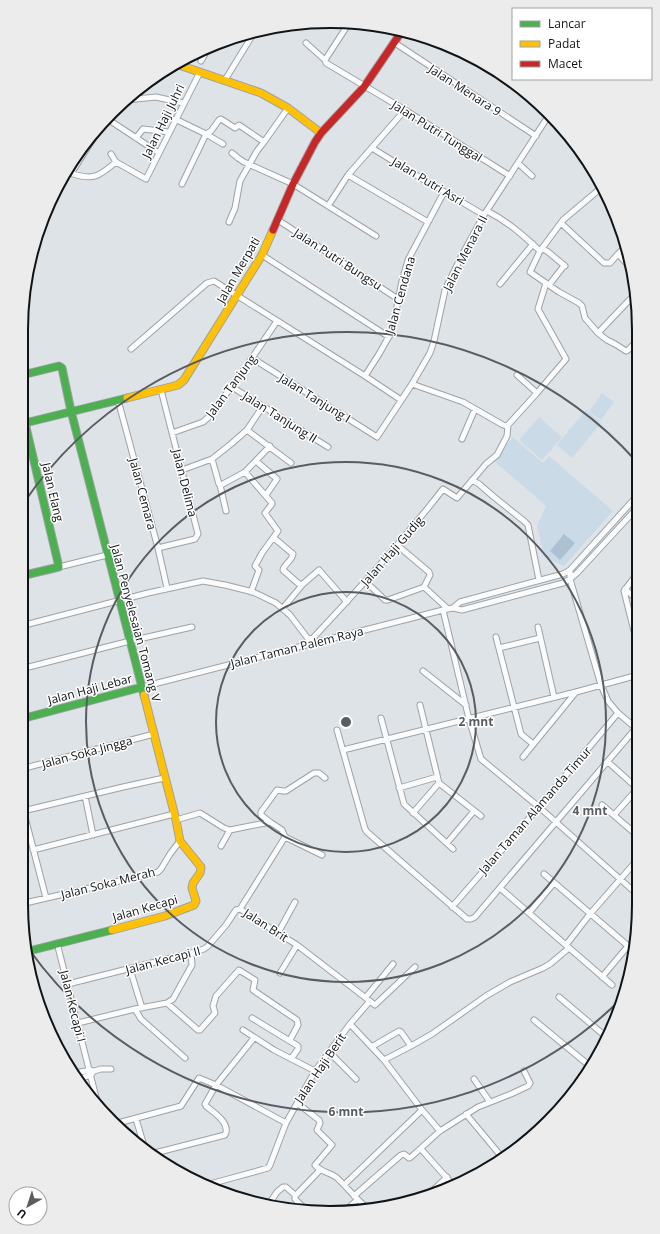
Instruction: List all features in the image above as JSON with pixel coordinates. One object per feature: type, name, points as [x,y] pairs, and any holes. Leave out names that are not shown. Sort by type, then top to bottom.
[{"type":"street","points":[[325,60],[345,29]]},
{"type":"street","name":"Jalan Merpati","points":[[28,422],[161,390],[178,385],[184,380],[262,254],[309,152],[321,133],[364,87],[399,36]]},
{"type":"street","points":[[225,80],[250,39]]},
{"type":"street","name":"Jalan Putri Tunggal","points":[[306,43],[325,60],[326,63],[405,110],[510,176]]},
{"type":"street","name":"Jalan Menara 9","points":[[395,43],[536,136]]},
{"type":"street","points":[[201,61],[204,55]]},
{"type":"street","name":"Jalan Haji Juhri","points":[[182,66],[261,93],[288,108],[321,133]]},
{"type":"street","name":"Jalan Haji Juhri","points":[[116,162],[144,179],[148,178],[175,119],[200,72]]},
{"type":"street","points":[[135,99],[161,98],[184,103]]},
{"type":"street","points":[[229,222],[235,208],[240,181],[249,163],[288,108]]},
{"type":"street","points":[[328,206],[348,175],[405,110]]},
{"type":"street","points":[[175,119],[223,144]]},
{"type":"street","points":[[182,184],[206,134],[211,131],[219,120],[221,119],[235,128],[239,126],[264,142]]},
{"type":"street","name":"Jalan Menara II","points":[[377,437],[412,384],[430,353],[445,290],[461,257],[486,213],[547,119]]},
{"type":"street","points":[[111,122],[159,153]]},
{"type":"street","points":[[136,138],[143,129],[169,132]]},
{"type":"street","name":"Jalan Putri Asri","points":[[372,148],[444,192],[486,213],[502,219],[532,244],[541,250],[548,251],[564,266],[548,284]]},
{"type":"street","points":[[232,153],[238,158],[293,184],[376,236]]},
{"type":"street","points":[[72,172],[82,177],[92,177],[103,172],[116,162],[111,154]]},
{"type":"street","points":[[518,163],[532,176]]},
{"type":"street","points":[[348,175],[428,222]]},
{"type":"street","points":[[598,191],[561,223],[541,250],[530,271],[531,274],[582,306],[585,318],[598,333],[607,340],[626,351],[632,346]]},
{"type":"street","name":"Jalan Cendana","points":[[365,376],[389,337],[393,326],[408,260],[444,192]]},
{"type":"street","name":"Jalan Putri Bungsu","points":[[278,220],[398,299]]},
{"type":"street","points":[[561,223],[604,263],[610,263],[622,250]]},
{"type":"street","points":[[500,284],[532,244]]},
{"type":"street","points":[[262,254],[389,337]]},
{"type":"street","points":[[618,254],[624,260]]},
{"type":"street","points":[[131,349],[210,281],[216,281],[401,400]]},
{"type":"street","points":[[540,580],[528,525],[479,484],[472,480],[486,464],[497,456],[507,436],[508,425],[566,359],[538,309],[548,284]]},
{"type":"street","points":[[598,333],[630,299]]},
{"type":"street","name":"Jalan Tanjung","points":[[172,433],[203,422],[207,419],[232,387],[277,321]]},
{"type":"street","name":"Jalan Tanjung I","points":[[252,358],[377,437]]},
{"type":"street","name":"Jalan Penyelesaian Tomang V","points":[[28,374],[61,366],[107,555],[154,734],[180,841]]},
{"type":"street","points":[[517,375],[537,393]]},
{"type":"street","points":[[412,384],[463,402],[503,425],[508,425]]},
{"type":"street","name":"Jalan Tanjung II","points":[[232,387],[328,447]]},
{"type":"street","name":"Jalan Delima","points":[[158,548],[195,539],[198,534],[161,390]]},
{"type":"street","name":"Jalan Cemara","points":[[118,400],[158,548],[167,588]]},
{"type":"street","points":[[182,470],[212,459],[231,444],[247,430],[263,406]]},
{"type":"street","points":[[462,439],[475,409]]},
{"type":"street","points":[[247,430],[291,463]]},
{"type":"street","name":"Jalan Elang","points":[[28,443],[59,566]]},
{"type":"street","points":[[220,485],[245,472],[270,446]]},
{"type":"street","points":[[212,459],[226,511]]},
{"type":"street","points":[[256,461],[277,480],[266,495]]},
{"type":"street","points":[[245,472],[266,495],[272,504],[265,512],[278,531],[262,553],[255,566],[259,570],[251,592]]},
{"type":"street","name":"Jalan Haji Gudig","points":[[311,642],[366,581],[422,516],[443,489],[457,498],[472,480]]},
{"type":"street","name":"Jalan Taman Palem Raya","points":[[142,687],[311,642],[448,609],[460,602],[563,574],[570,570],[632,502]]},
{"type":"street","name":"Jalan Taman Palem Raya","points":[[448,609],[462,610],[570,580],[632,513]]},
{"type":"street","points":[[274,538],[293,554],[293,557],[283,567],[283,571],[298,584],[303,584]]},
{"type":"street","points":[[366,581],[385,600],[424,587],[430,572],[397,545]]},
{"type":"street","points":[[28,574],[107,555]]},
{"type":"street","points":[[283,608],[303,584],[320,570],[347,602]]},
{"type":"street","points":[[570,570],[570,580],[601,685],[608,701],[618,713],[632,725]]},
{"type":"street","points":[[624,589],[632,580]]},
{"type":"street","points":[[28,624],[167,588],[203,581],[225,584],[251,592],[272,601],[283,608],[311,642]]},
{"type":"street","points":[[424,587],[448,609],[469,719],[482,759],[632,889]]},
{"type":"street","points":[[624,589],[632,596]]},
{"type":"street","points":[[624,589],[632,620]]},
{"type":"street","points":[[499,592],[501,600]]},
{"type":"street","points":[[28,667],[192,627]]},
{"type":"street","points":[[538,627],[554,697]]},
{"type":"street","points":[[496,637],[521,734],[533,744]]},
{"type":"street","points":[[499,648],[540,638]]},
{"type":"street","points":[[423,671],[466,705]]},
{"type":"street","points":[[343,750],[632,677]]},
{"type":"street","name":"Jalan Haji Lebar","points":[[28,717],[142,687]]},
{"type":"street","points":[[523,757],[576,692]]},
{"type":"street","points":[[420,705],[438,780],[481,816]]},
{"type":"street","name":"Jalan Taman Alamanda Timur","points":[[452,907],[618,713]]},
{"type":"street","points":[[381,718],[404,804],[454,849]]},
{"type":"street","points":[[337,730],[367,832],[467,919],[475,918],[632,735]]},
{"type":"street","name":"Jalan Soka Jingga","points":[[28,767],[154,734]]},
{"type":"street","points":[[608,762],[632,784]]},
{"type":"street","points":[[322,855],[285,837],[282,830],[261,815],[261,812],[277,790],[284,791],[314,773],[318,773],[325,778]]},
{"type":"street","points":[[28,810],[164,778]]},
{"type":"street","points":[[399,788],[438,780]]},
{"type":"street","points":[[413,813],[438,780]]},
{"type":"street","points":[[85,796],[93,835]]},
{"type":"street","points":[[614,815],[632,796]]},
{"type":"street","points":[[602,805],[632,831]]},
{"type":"street","points":[[446,842],[474,811]]},
{"type":"street","points":[[33,850],[93,835],[200,813],[224,828],[230,830],[270,822]]},
{"type":"street","points":[[28,830],[46,898]]},
{"type":"street","points":[[221,846],[230,830]]},
{"type":"street","name":"Jalan Brit","points":[[285,837],[240,909],[298,945],[368,999]]},
{"type":"street","name":"Jalan Soka Merah","points":[[28,902],[158,872],[180,841]]},
{"type":"street","name":"Jalan Kecapi","points":[[32,950],[165,916],[194,905],[196,901],[192,888],[193,883],[200,873],[201,867],[180,841]]},
{"type":"street","points":[[384,1060],[432,1034],[486,996],[510,982],[550,964],[567,946],[590,914],[632,866]]},
{"type":"street","points":[[544,874],[628,946],[602,977]]},
{"type":"street","points":[[529,913],[554,883]]},
{"type":"street","points":[[500,888],[612,985]]},
{"type":"street","points":[[278,933],[295,902]]},
{"type":"street","name":"Jalan Kecapi II","points":[[68,984],[204,949],[226,925],[237,909],[240,909]]},
{"type":"street","name":"Jalan Kecapi I","points":[[57,943],[96,1095]]},
{"type":"street","points":[[280,973],[298,945]]},
{"type":"street","points":[[78,1023],[167,1003],[174,998],[192,965],[192,953]]},
{"type":"street","name":"Jalan Haji Berit","points":[[214,1183],[268,1168],[286,1123],[315,1072],[393,964]]},
{"type":"street","points":[[368,999],[376,1005],[415,967]]},
{"type":"street","points":[[130,969],[142,1008]]},
{"type":"street","points":[[167,1003],[198,1030],[202,1029],[215,1013],[213,1006],[216,996],[240,970],[255,980],[253,990],[297,1020],[297,1027],[290,1040]]},
{"type":"street","points":[[559,997],[603,1034]]},
{"type":"street","points":[[135,1009],[141,1019],[185,1058]]},
{"type":"street","points":[[252,1018],[290,1040],[298,1047],[291,1059]]},
{"type":"street","points":[[534,1020],[587,1063]]},
{"type":"street","name":"Jalan Haji Berit","points":[[350,1024],[373,1046],[440,1131]]},
{"type":"street","points":[[243,1030],[274,1050],[315,1072]]},
{"type":"street","points":[[373,1046],[399,1031],[411,1046]]},
{"type":"street","points":[[158,1152],[225,1135],[227,1132],[223,1120],[206,1105],[216,1085],[254,1038]]},
{"type":"street","points":[[330,1053],[356,1079]]},
{"type":"street","points":[[82,1077],[101,1068],[111,1068]]},
{"type":"street","points":[[351,1205],[401,1154],[404,1154],[409,1158],[440,1131],[466,1114],[478,1107],[529,1085],[530,1083],[524,1071]]},
{"type":"street","points":[[79,1073],[91,1072]]},
{"type":"street","points":[[121,1122],[181,1106],[199,1078],[216,1085],[286,1123]]},
{"type":"street","points":[[474,1079],[490,1102]]},
{"type":"street","points":[[297,1103],[320,1121],[317,1130],[332,1146],[315,1164],[320,1170],[329,1173],[344,1185],[362,1204]]},
{"type":"street","points":[[344,1185],[422,1110]]},
{"type":"street","points":[[466,1114],[499,1154]]},
{"type":"street","points":[[136,1118],[144,1142]]},
{"type":"street","points":[[421,1149],[450,1181]]},
{"type":"street","points":[[295,1195],[320,1170]]},
{"type":"street","points":[[437,1186],[447,1177]]},
{"type":"street","points":[[272,1200],[277,1192],[283,1187],[286,1187],[295,1195],[295,1199],[300,1204]]},
{"type":"street","points":[[357,1199],[359,1204]]},
{"type":"shaded area","points":[[602,393],[614,402],[601,420],[589,412]]},
{"type":"shaded area","points":[[586,410],[601,423],[572,458],[557,445]]},
{"type":"shaded area","points":[[539,417],[562,437],[542,460],[519,440]]},
{"type":"shaded area","points":[[513,437],[543,463],[549,456],[613,511],[564,566],[544,557],[537,526],[546,506],[494,461]]},
{"type":"shaded area","points":[[564,534],[575,543],[560,560],[550,551]]},
{"type":"traffic: fast","points":[[28,374],[59,366],[62,368],[71,411],[144,695]]},
{"type":"traffic: fast","points":[[28,422],[127,398]]},
{"type":"traffic: fast","points":[[28,436],[59,567],[28,574]]},
{"type":"traffic: fast","points":[[28,717],[142,687]]},
{"type":"traffic: fast","points":[[32,950],[112,930]]},
{"type":"traffic: slow","points":[[182,66],[261,93],[288,108],[321,133]]},
{"type":"traffic: slow","points":[[127,398],[178,385],[184,380],[262,255],[273,230]]},
{"type":"traffic: slow","points":[[112,930],[165,916],[194,905],[196,901],[192,888],[193,883],[200,873],[201,867],[180,841],[144,695]]},
{"type":"traffic: jam","points":[[273,230],[293,184],[315,142],[321,133],[364,87],[399,36]]}]
